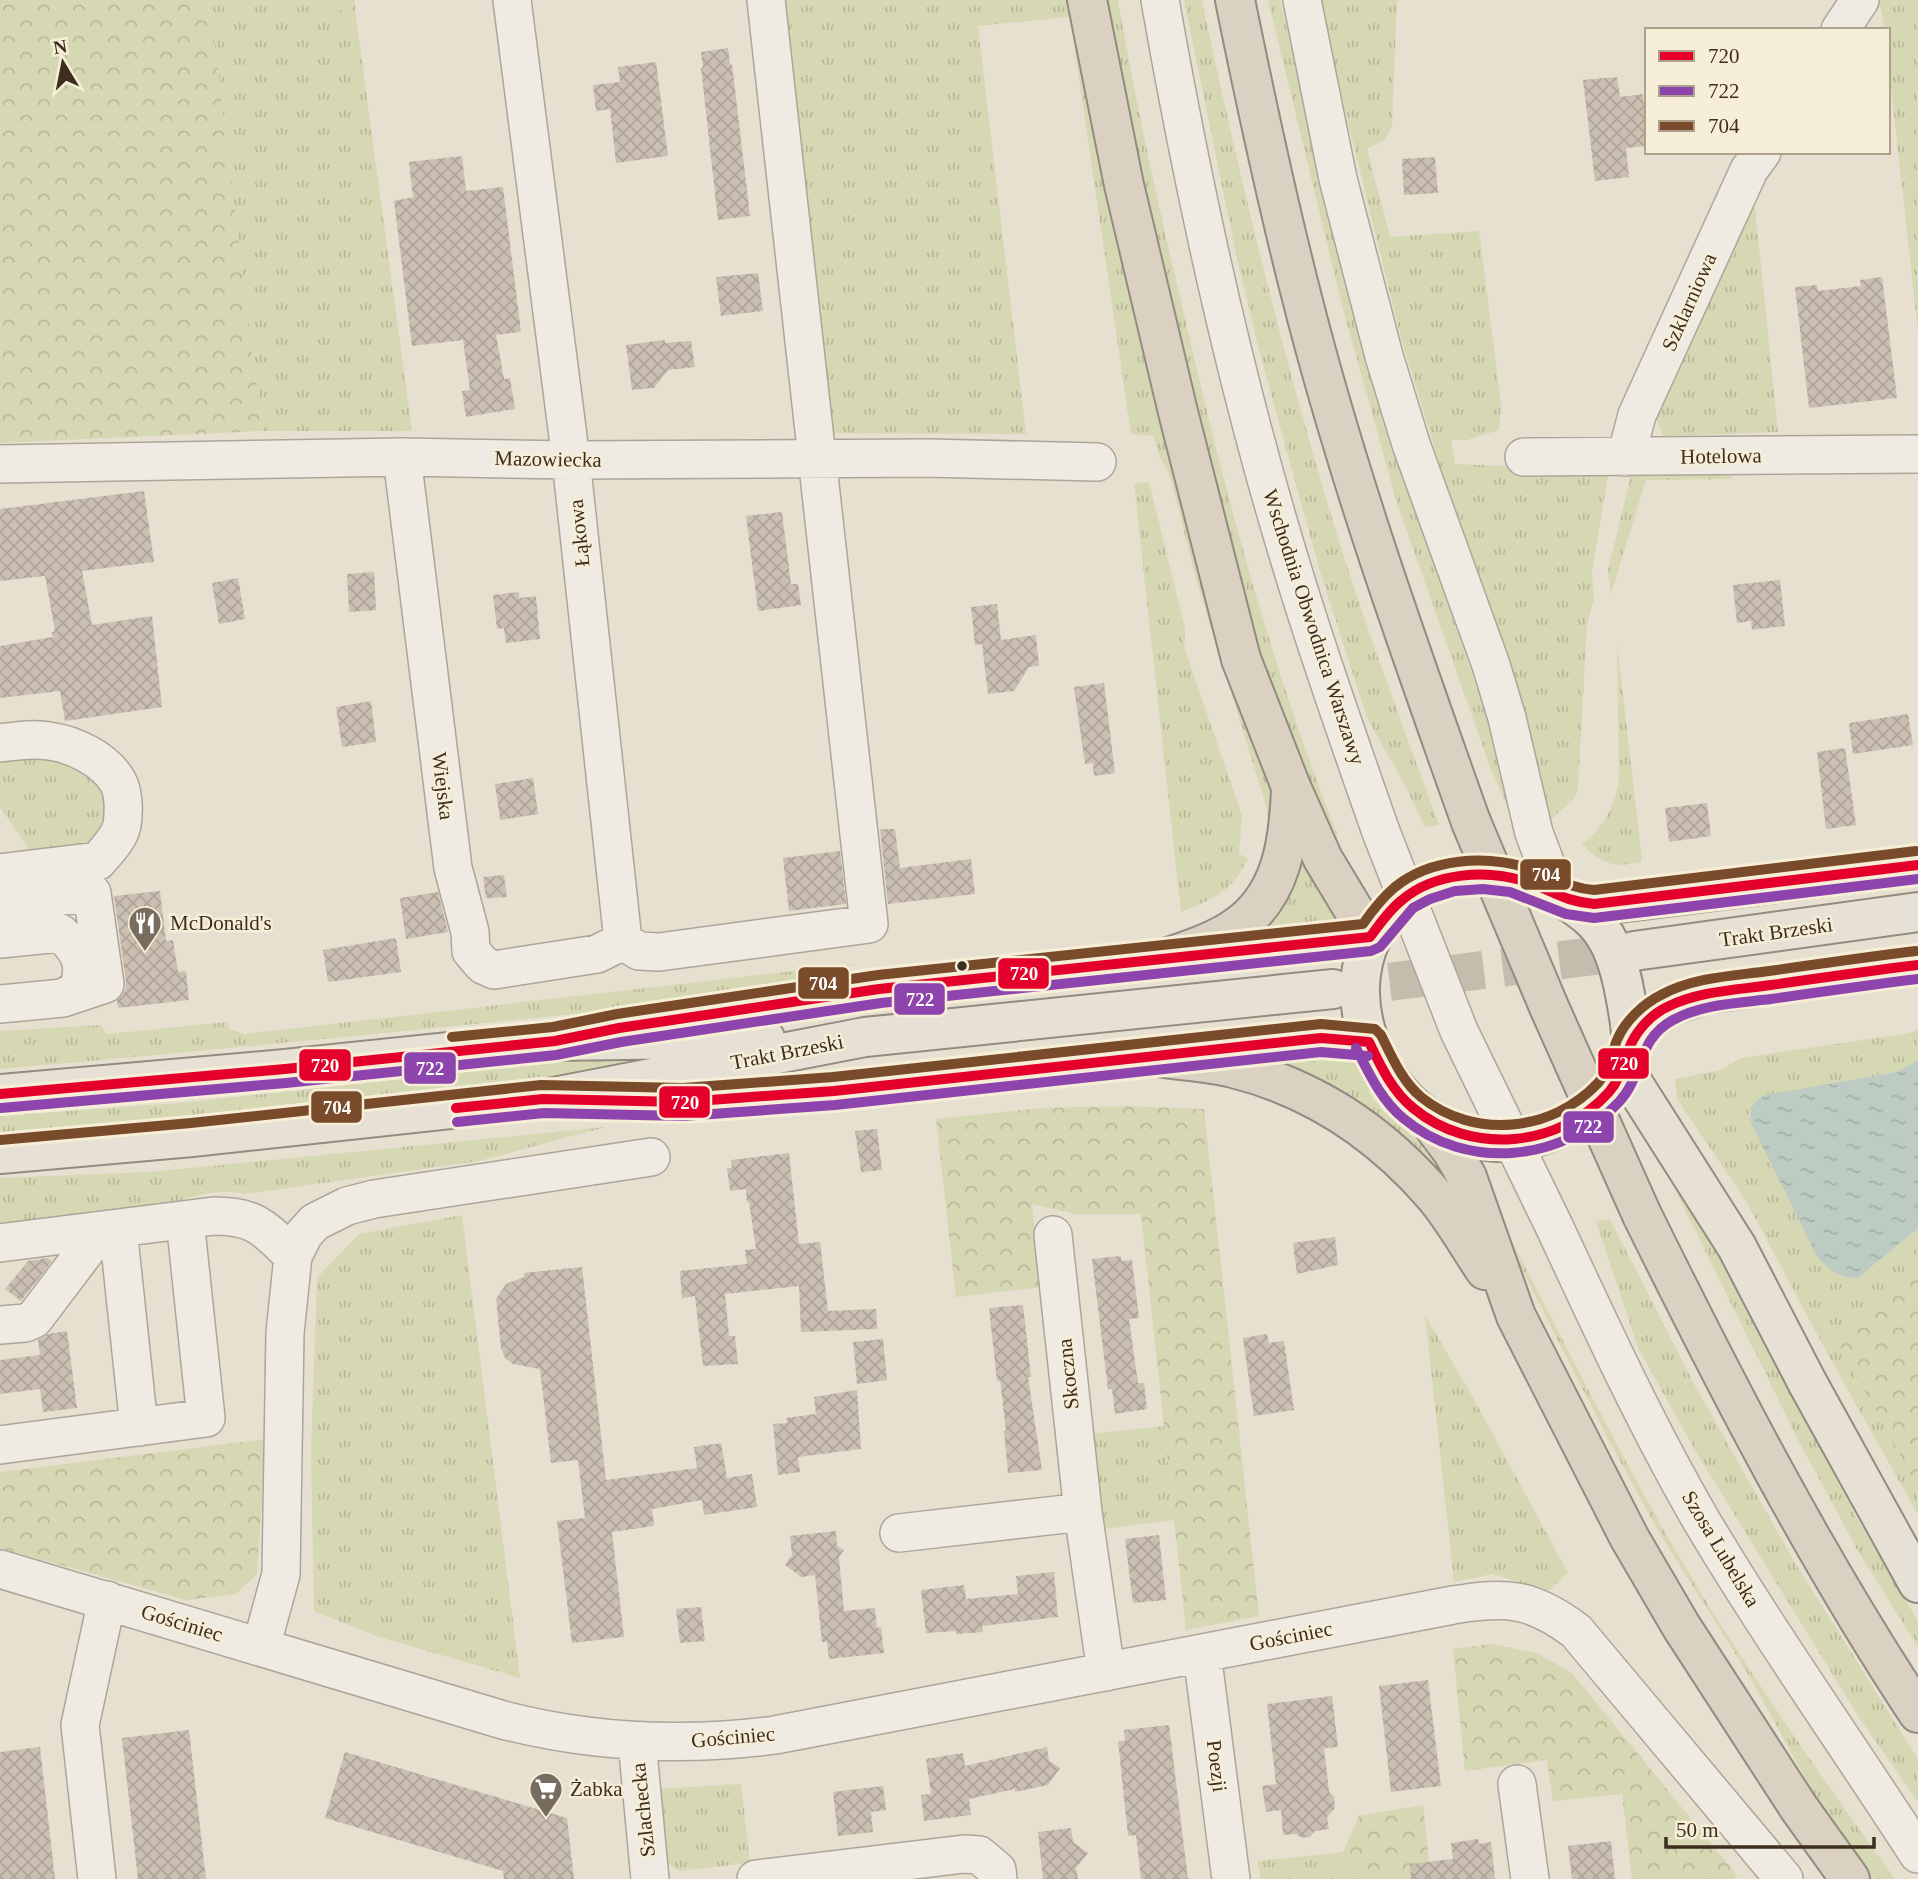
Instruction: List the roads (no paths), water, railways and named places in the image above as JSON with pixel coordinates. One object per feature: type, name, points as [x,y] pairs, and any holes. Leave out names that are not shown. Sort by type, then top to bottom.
[{"type":"highway","points":[[1087,0],[1124,185],[1241,659],[1291,787],[1334,879],[1370,937]]},
{"type":"highway","points":[[1235,0],[1301,295],[1369,526],[1471,822],[1549,1007],[1642,1214],[1706,1344],[1788,1500],[1918,1713]]},
{"type":"highway","points":[[1161,960],[1209,942],[1236,928],[1258,909],[1280,868],[1286,850],[1291,787]]},
{"type":"highway","points":[[1158,1057],[1231,1068],[1261,1077],[1304,1093],[1366,1130],[1434,1196],[1516,1316]]},
{"type":"highway","points":[[1428,1119],[1466,1177],[1516,1316],[1553,1392],[1655,1584],[1799,1808],[1850,1879]]},
{"type":"main road","points":[[1563,898],[1594,904],[1619,903],[1918,865]]},
{"type":"main road","points":[[1918,965],[1706,994],[1666,1007],[1646,1023],[1628,1055],[1606,1095],[1581,1115],[1544,1134],[1521,1140],[1476,1139],[1453,1133],[1411,1107],[1394,1088],[1369,1042],[1361,1007],[1360,983],[1370,937],[1410,893],[1435,882],[1465,875],[1500,875],[1525,881],[1563,898],[1590,917],[1607,937],[1618,962],[1628,1055],[1737,1247],[1807,1382],[1918,1583]]},
{"type":"main road","name":"Trakt Brzeski","points":[[1634,951],[1918,912]]},
{"type":"main road","points":[[555,1041],[620,1028],[878,989],[1370,937]]},
{"type":"main road","name":"Trakt Brzeski","points":[[0,1154],[192,1137],[543,1099],[865,1037],[1332,989]]},
{"type":"main road","name":"Trakt Brzeski","points":[[0,1094],[285,1069],[555,1041],[865,1037]]},
{"type":"main road","points":[[543,1099],[697,1101],[834,1091],[1321,1038],[1369,1042]]},
{"type":"street","name":"Łąkowa","points":[[512,0],[571,460],[623,941]]},
{"type":"street","points":[[623,941],[639,951],[659,952],[869,924],[766,0]]},
{"type":"street","name":"Wschodnia Obwodnica Warszawy","points":[[1160,0],[1217,287],[1288,553],[1381,832],[1460,1031],[1554,1226]]},
{"type":"street","points":[[1302,0],[1338,179],[1384,356],[1411,444],[1491,665],[1507,718],[1534,834],[1563,898]]},
{"type":"street","points":[[1841,28],[1860,0]]},
{"type":"street","name":"Szklarniowa","points":[[1626,457],[1637,415],[1749,170],[1761,154]]},
{"type":"street","name":"Hotelowa","points":[[1524,457],[1918,454]]},
{"type":"street","name":"Mazowiecka","points":[[0,464],[402,457],[571,460],[928,458],[1097,463]]},
{"type":"street","name":"Wiejska","points":[[402,457],[453,868],[470,932],[471,951],[483,965],[494,970],[597,954],[623,941]]},
{"type":"street","points":[[0,743],[25,739],[70,746],[94,758],[118,782],[124,804],[122,827],[112,845],[98,860],[0,873]]},
{"type":"street","points":[[0,902],[92,893],[105,984],[63,998],[0,1004]]},
{"type":"street","points":[[0,939],[60,933],[74,945],[80,960],[82,979],[78,989],[63,998]]},
{"type":"street","points":[[261,1647],[281,1574],[288,1286],[293,1256],[304,1234],[315,1222],[347,1206],[403,1193],[651,1157]]},
{"type":"street","points":[[0,1243],[214,1216],[238,1216],[262,1226],[293,1256]]},
{"type":"street","points":[[0,1445],[206,1418],[185,1220]]},
{"type":"street","name":"Szosa Lubelska","points":[[1554,1226],[1644,1415],[1704,1524],[1773,1636],[1918,1854]]},
{"type":"street","points":[[0,1325],[26,1323],[34,1319],[93,1241],[118,1229]]},
{"type":"street","points":[[118,1229],[139,1427]]},
{"type":"street","name":"Skoczna","points":[[1053,1235],[1083,1513],[1106,1672]]},
{"type":"street","points":[[899,1533],[1083,1513]]},
{"type":"street","name":"Gościniec","points":[[0,1569],[531,1727],[595,1738],[637,1741],[695,1742],[775,1735],[1477,1601],[1500,1599],[1521,1602],[1556,1616],[1576,1632],[1784,1879]]},
{"type":"street","points":[[97,1879],[80,1725],[107,1600]]},
{"type":"street","name":"Poezji","points":[[1202,1653],[1231,1879]]},
{"type":"street","name":"Szlachecka","points":[[637,1741],[650,1879]]},
{"type":"street","points":[[1517,1784],[1530,1879]]},
{"type":"street","points":[[756,1879],[964,1854],[979,1855],[998,1875]]},
{"type":"water","points":[[1918,1060],[1918,1228],[1858,1278],[1839,1275],[1816,1255],[1751,1123],[1751,1110],[1765,1095],[1897,1072]]},
{"type":"tunnel","points":[[1333,989],[1634,951]]},
{"type":"place","name":"McDonald's","points":[[145,953]]},
{"type":"place","name":"Żabka","points":[[546,1819]]}]
